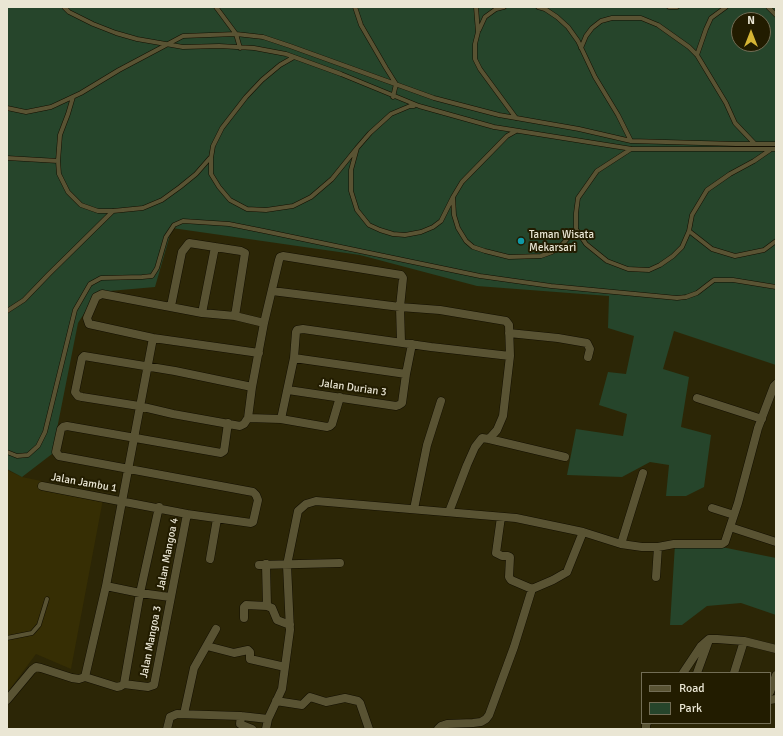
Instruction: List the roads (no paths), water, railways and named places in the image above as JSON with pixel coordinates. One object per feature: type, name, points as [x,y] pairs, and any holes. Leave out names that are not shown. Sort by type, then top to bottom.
[{"type":"street","points":[[171,306],[182,252],[187,244],[189,243],[215,247],[245,253],[235,316]]},
{"type":"street","points":[[202,313],[215,247]]},
{"type":"street","points":[[252,387],[175,371],[84,356],[82,358],[75,392],[78,396],[140,406],[173,414],[240,426],[244,424],[248,418],[252,387],[264,323],[279,260],[280,257],[283,256],[402,275],[400,307],[401,342]]},
{"type":"street","points":[[272,291],[400,307],[440,310],[505,321],[508,324],[510,356],[503,416],[497,430],[489,439]]},
{"type":"street","points":[[259,353],[153,338],[89,324],[87,318],[96,297],[102,294],[202,313],[235,316],[264,323]]},
{"type":"street","points":[[281,419],[294,358],[296,332],[300,329],[510,356]]},
{"type":"street","points":[[509,333],[558,338],[587,343],[590,349],[588,357]]},
{"type":"street","points":[[85,677],[106,586],[121,500],[153,338]]},
{"type":"street","name":"Jalan Durian 3","points":[[288,390],[396,406],[399,405],[402,403],[412,344]]},
{"type":"street","points":[[294,358],[406,374]]},
{"type":"street","points":[[266,729],[268,719],[282,689],[290,625],[287,564],[298,511],[306,504],[316,501],[501,516],[583,532],[621,544],[642,547],[658,547],[674,544],[722,544],[725,542],[762,419],[776,384]]},
{"type":"street","points":[[248,418],[281,419],[327,427],[332,424],[340,397]]},
{"type":"street","points":[[697,398],[762,419]]},
{"type":"street","points":[[414,509],[427,445],[441,401]]},
{"type":"street","points":[[128,469],[59,456],[56,452],[61,429],[63,426],[67,426],[221,453],[224,451],[228,423]]},
{"type":"street","points":[[449,512],[461,477],[475,447],[482,438],[565,457]]},
{"type":"street","name":"Jalan Jambu 1","points":[[42,486],[121,500],[187,514],[217,519],[252,522],[258,500],[253,492],[128,469]]},
{"type":"street","points":[[621,544],[643,473]]},
{"type":"street","points":[[7,700],[36,667],[72,678],[79,679],[85,677],[117,688],[124,684],[140,593],[159,508]]},
{"type":"street","points":[[712,508],[734,515]]},
{"type":"street","name":"Jalan Mangoa 4","points":[[170,598],[187,514]]},
{"type":"street","points":[[501,516],[496,552],[502,556],[508,556],[510,558],[509,576],[511,580],[532,589],[567,572],[583,532]]},
{"type":"street","points":[[210,559],[217,519]]},
{"type":"street","points":[[730,527],[776,542]]},
{"type":"street","points":[[656,577],[658,547]]},
{"type":"street","points":[[267,606],[263,564],[315,562],[340,563]]},
{"type":"street","points":[[106,586],[170,598]]},
{"type":"street","points":[[438,729],[447,724],[481,722],[489,715],[514,647],[532,589]]},
{"type":"street","name":"Jalan Mangoa 3","points":[[124,684],[148,687],[154,686],[170,598]]},
{"type":"street","points":[[244,618],[244,607],[246,605],[267,606],[272,608],[277,620],[290,625]]},
{"type":"street","points":[[184,714],[194,668],[216,629]]},
{"type":"street","points":[[684,672],[701,646],[709,640],[717,639],[744,641],[776,649]]},
{"type":"street","points":[[697,672],[709,640]]},
{"type":"street","points":[[734,672],[744,641]]},
{"type":"street","points":[[207,646],[234,653],[248,650],[250,652],[250,659],[285,667]]},
{"type":"street","points":[[771,689],[776,675]]},
{"type":"street","points":[[276,701],[302,705],[310,697],[326,702],[345,698],[358,701],[369,729]]},
{"type":"street","points":[[167,729],[170,718],[177,714],[241,716],[268,719]]},
{"type":"street","points":[[241,716],[240,724],[252,729]]},
{"type":"lane","points":[[64,7],[69,12],[92,24],[116,33],[165,45],[183,47],[219,46],[254,48],[294,57],[341,74],[419,106],[494,127],[632,149],[774,149]]},
{"type":"lane","points":[[216,7],[236,34],[240,48]]},
{"type":"lane","points":[[355,7],[362,25],[396,84],[394,97]]},
{"type":"lane","points":[[476,7],[478,32]]},
{"type":"lane","points":[[504,7],[496,9],[485,17],[478,32],[475,44],[475,59],[480,69],[516,118]]},
{"type":"lane","points":[[538,7],[545,9],[568,27],[581,48],[595,77],[618,115],[631,141]]},
{"type":"lane","points":[[669,7],[677,7]]},
{"type":"lane","points":[[697,55],[711,18],[726,7]]},
{"type":"lane","points":[[768,7],[776,15]]},
{"type":"lane","points":[[581,48],[586,36],[600,21],[612,18],[642,18],[658,25],[689,47],[697,55],[726,103],[735,123],[755,144]]},
{"type":"lane","points":[[7,108],[26,112],[51,107],[73,97],[183,36],[236,34],[263,37],[434,98],[516,118],[579,129],[631,141],[776,144]]},
{"type":"lane","points":[[294,57],[280,65],[262,80],[246,97],[222,128],[213,146],[211,174],[219,187],[230,200],[247,209],[266,210],[293,206],[311,197],[332,179],[370,133],[390,114],[410,106],[419,106]]},
{"type":"lane","points":[[73,97],[60,135],[58,161],[59,174],[68,192],[81,205],[98,211],[143,208],[162,200],[196,174],[211,158]]},
{"type":"lane","points":[[358,148],[350,170],[350,191],[356,210],[369,225],[394,234],[406,235],[422,232],[441,221],[462,182],[507,136],[516,130]]},
{"type":"lane","points":[[632,149],[597,171],[578,198],[576,229],[586,244],[607,261],[635,270],[648,270],[660,265],[673,256],[682,247],[689,231],[692,215],[707,190],[730,174],[774,149]]},
{"type":"lane","points":[[7,158],[58,161]]},
{"type":"lane","points":[[453,197],[454,215],[458,228],[466,241],[473,247],[485,251],[509,257],[541,256],[560,247],[576,229]]},
{"type":"lane","points":[[7,311],[24,300],[114,211]]},
{"type":"lane","points":[[7,452],[17,456],[28,455],[38,446],[45,432],[75,310],[90,284],[101,278],[152,276],[157,268],[166,237],[174,225],[183,221],[236,226],[480,276],[551,286],[677,298],[686,297],[697,293],[714,280],[733,280],[776,287]]},
{"type":"lane","points":[[689,231],[712,249],[735,256],[764,250],[776,241]]},
{"type":"lane","points":[[7,638],[32,633],[39,626],[47,600]]},
{"type":"place","name":"Taman Wisata Mekarsari","points":[[521,241]]}]
